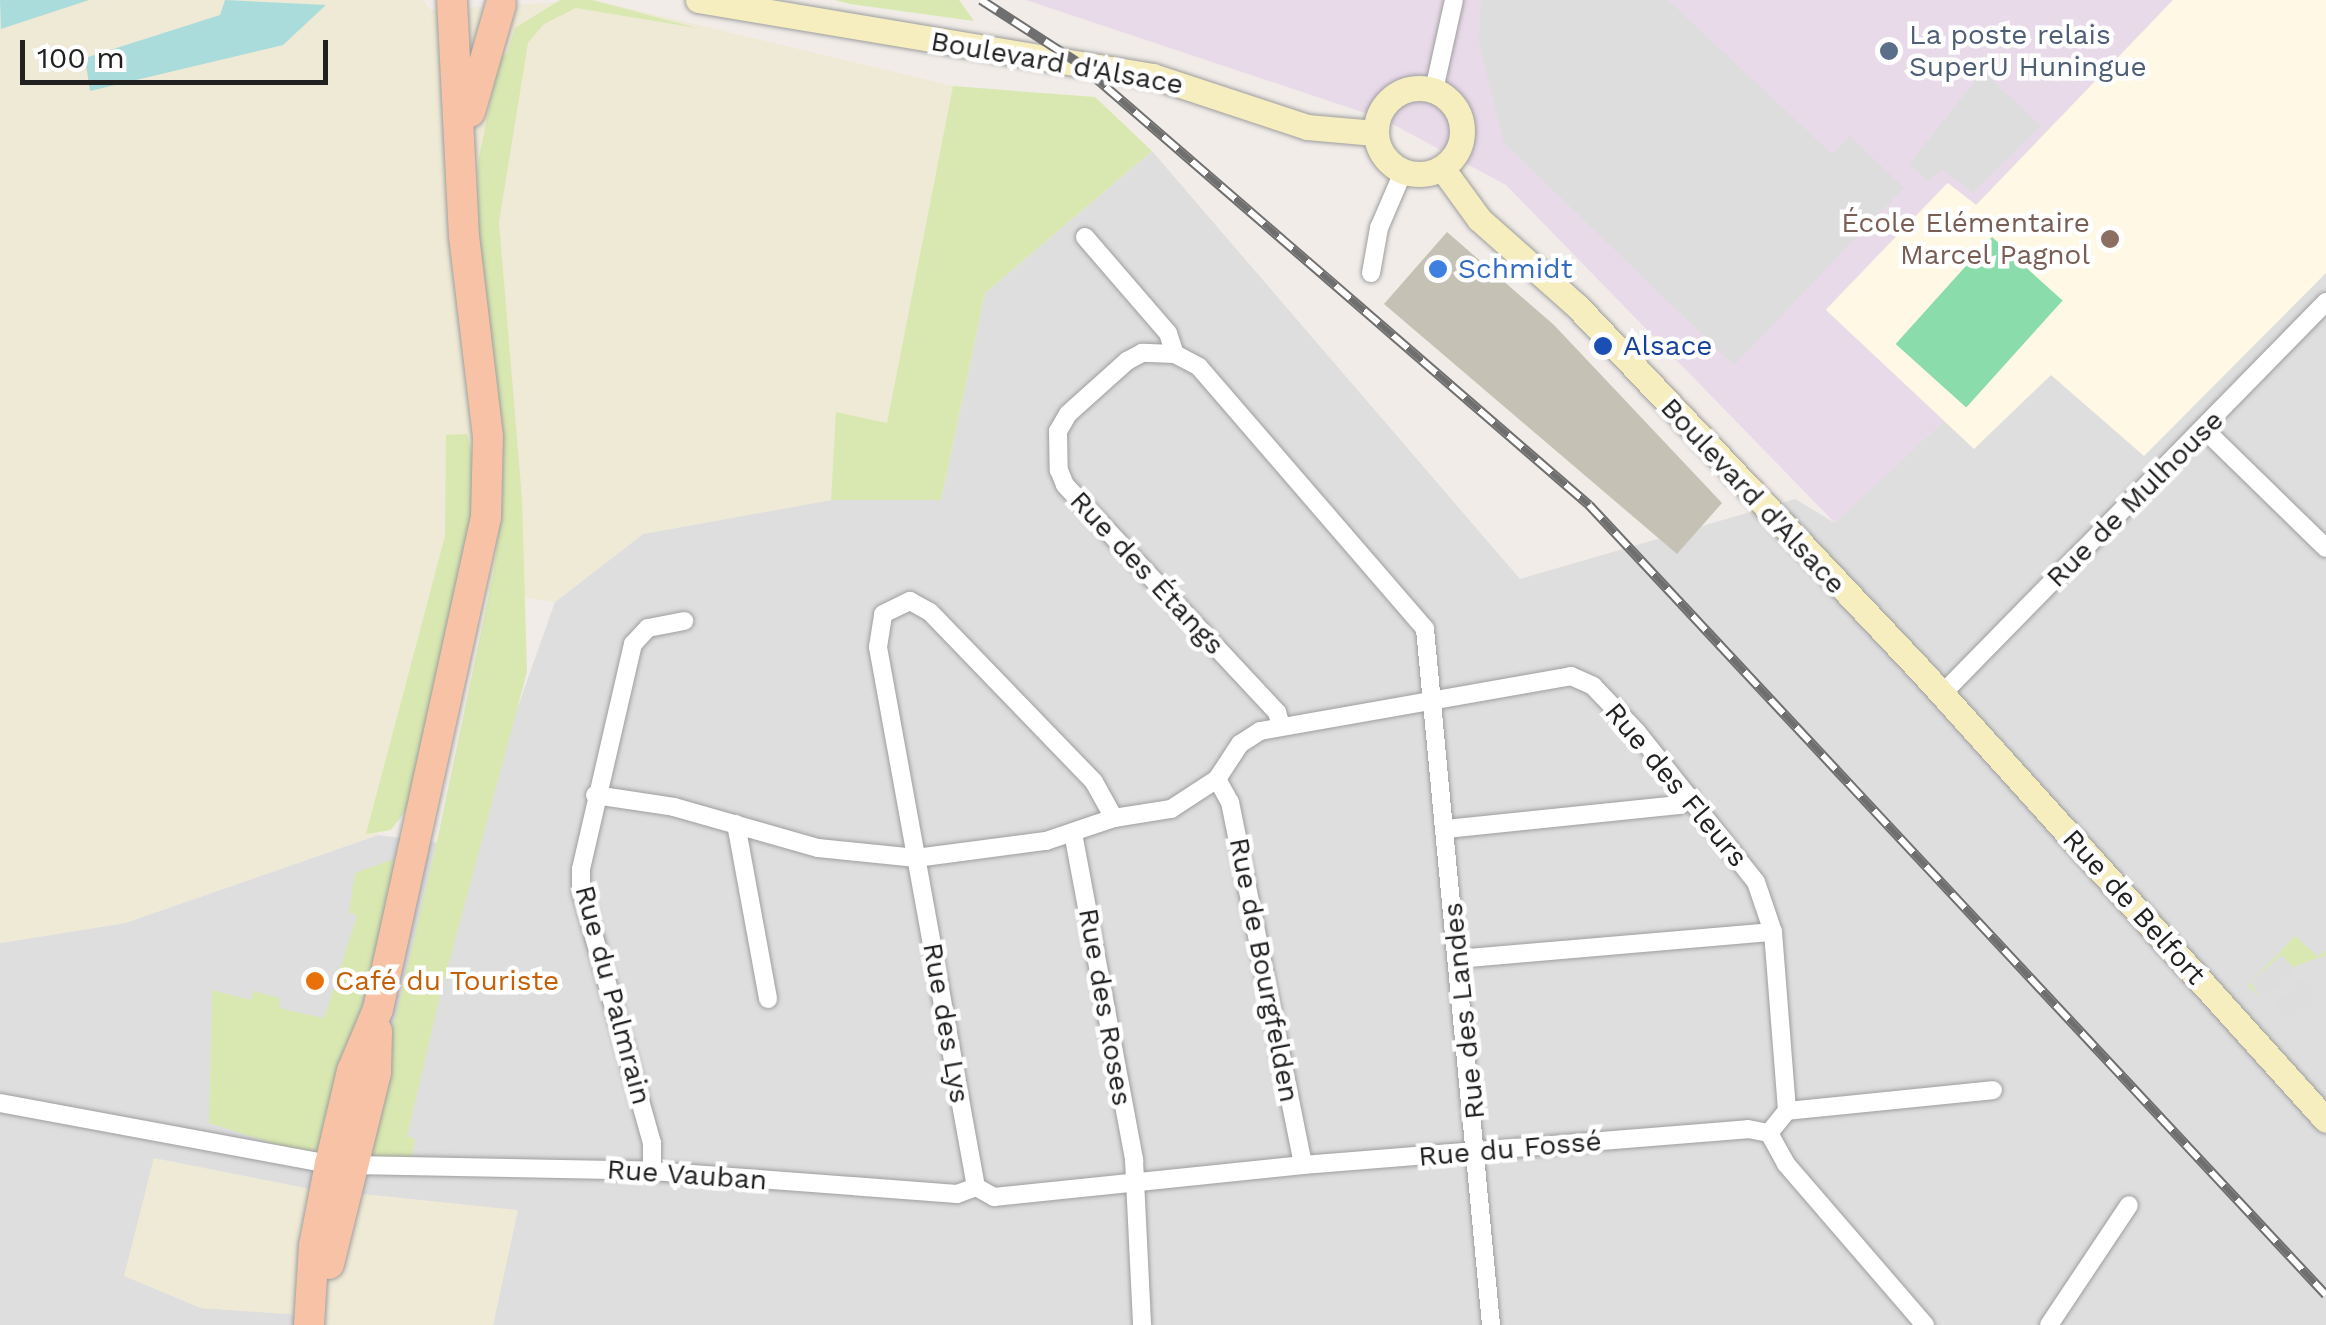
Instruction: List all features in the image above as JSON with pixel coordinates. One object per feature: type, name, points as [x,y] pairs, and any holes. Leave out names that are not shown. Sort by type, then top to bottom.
[{"type":"main road","points":[[311,1312],[332,1256],[342,1164],[376,1072],[378,1009],[486,517],[488,438],[464,237],[455,0],[507,2],[461,148]]},
{"type":"main road","name":"Boulevard d'Alsace","points":[[698,0],[1153,76],[1307,126],[1375,133]]},
{"type":"main road","points":[[1434,90],[1452,103],[1462,124],[1458,149],[1442,168],[1403,172],[1383,156],[1375,133],[1393,96],[1434,90]]},
{"type":"main road","name":"Boulevard d'Alsace","points":[[1442,168],[1478,219],[1576,306],[1942,694]]},
{"type":"main road","name":"Rue de Belfort","points":[[1942,694],[2326,1120]]},
{"type":"street","points":[[1434,90],[1454,0]]},
{"type":"street","points":[[1371,273],[1379,228],[1403,172]]},
{"type":"street","points":[[1085,236],[1168,333],[1175,354],[1199,367],[1426,630],[1433,697]]},
{"type":"street","name":"Rue de Mulhouse","points":[[1942,694],[2326,302]]},
{"type":"street","name":"Rue des Étangs","points":[[1175,354],[1142,353],[1126,361],[1068,414],[1058,431],[1060,470],[1066,485],[1277,712],[1281,726]]},
{"type":"street","points":[[2204,429],[2326,548]]},
{"type":"street","name":"Rue des Lys","points":[[976,1187],[878,648],[883,614],[896,604],[910,602],[930,612],[1094,782],[1114,818]]},
{"type":"street","name":"Rue du Palmrain","points":[[652,1171],[652,1143],[580,890],[595,795],[633,644],[648,628],[684,621]]},
{"type":"street","name":"Rue des Fleurs","points":[[595,795],[864,854],[916,858],[1074,833],[1114,818],[1171,809],[1216,779],[1240,744],[1281,726],[1422,706],[1433,697],[1571,676],[1592,686],[1691,797],[1756,882],[1773,932],[1787,1111]]},
{"type":"street","name":"Rue des Landes","points":[[1433,697],[1492,1325]]},
{"type":"street","name":"Rue de Bourgfelden","points":[[1216,779],[1230,802],[1303,1165]]},
{"type":"street","points":[[1446,829],[1680,805],[1691,797]]},
{"type":"street","points":[[736,824],[768,999]]},
{"type":"street","name":"Rue des Roses","points":[[1074,833],[1135,1181],[1142,1325]]},
{"type":"street","points":[[1458,960],[1773,932]]},
{"type":"street","points":[[1925,1325],[1786,1164],[1769,1133],[1787,1111],[1993,1090]]},
{"type":"street","name":"Rue Vauban","points":[[0,1103],[342,1164],[652,1171],[957,1194],[976,1187],[994,1196],[1016,1194]]},
{"type":"street","name":"Rue du Fossé","points":[[1016,1194],[1303,1165],[1769,1133]]},
{"type":"street","points":[[2049,1325],[2129,1205]]},
{"type":"shaded area","points":[[0,0],[423,0],[431,10],[594,0],[953,86],[887,424],[837,413],[831,500],[643,534],[555,602],[442,585],[378,835],[125,923],[0,943]]},
{"type":"shaded area","points":[[1026,0],[2173,0],[1976,205],[1947,183],[1826,309],[1944,421],[1835,523],[1506,185],[1383,119]]},
{"type":"shaded area","points":[[1481,0],[1668,0],[1832,154],[1850,136],[1904,188],[1734,365],[1504,143],[1479,42]]},
{"type":"shaded area","points":[[2173,0],[2326,0],[2326,1325],[493,1325],[517,1211],[305,1188],[154,1159],[125,1276],[201,1308],[289,1314],[324,1325],[0,1325],[0,943],[125,923],[378,835],[468,847],[555,602],[643,534],[831,500],[941,500],[985,293],[1152,151],[1520,579],[1795,499],[1835,523],[1975,205]]},
{"type":"shaded area","name":"École Elémentaire Marcel Pagnol","points":[[2173,0],[2326,0],[2326,273],[2144,456],[2051,375],[1974,449],[1826,310],[1948,183],[1976,205]]},
{"type":"shaded area","points":[[1988,76],[2041,126],[1973,193],[1943,170],[1927,181],[1910,163],[1978,77]]},
{"type":"shaded area","points":[[1447,232],[1554,325],[1722,503],[1677,554],[1384,304]]},
{"type":"shaded area","points":[[2282,955],[2296,971],[2264,998],[2250,983]]},
{"type":"shaded area","points":[[2303,978],[2320,996],[2291,1024],[2274,1005]]},
{"type":"shaded area","points":[[154,1158],[305,1188],[518,1210],[493,1325],[324,1325],[289,1314],[201,1308],[124,1276]]},
{"type":"green space","points":[[560,0],[592,0],[697,28],[576,8],[544,24],[528,43],[499,222],[522,499],[527,672],[441,992],[407,1136],[415,1139],[412,1157],[376,1157],[365,1147],[439,832],[494,570],[503,494],[477,224],[478,162],[500,56],[507,54],[515,28]]},
{"type":"green space","points":[[835,0],[959,0],[974,21],[850,4]]},
{"type":"green space","points":[[953,86],[1095,97],[1152,151],[985,293],[941,500],[831,500],[836,412],[887,423]]},
{"type":"green space","points":[[1992,237],[2063,301],[1966,408],[1896,344]]},
{"type":"green space","points":[[467,434],[475,466],[473,527],[407,809],[391,830],[366,834],[445,536],[446,435]]},
{"type":"green space","points":[[400,857],[325,1143],[317,1150],[297,1151],[209,1123],[212,990],[251,1000],[253,991],[280,998],[279,1008],[324,1018],[357,916],[349,912],[355,873]]},
{"type":"green space","points":[[2295,936],[2318,957],[2326,950],[2326,955],[2293,967],[2281,955],[2252,983],[2259,997],[2248,985]]},
{"type":"water","points":[[0,0],[89,0],[1,29]]},
{"type":"water","points":[[225,0],[326,5],[283,45],[90,91],[85,58],[220,15]]},
{"type":"railway","points":[[981,0],[1077,62],[1589,505],[2326,1295]]},
{"type":"place","name":"La poste relais SuperU Huningue","points":[[1889,51]]},
{"type":"place","name":"École Elémentaire Marcel Pagnol","points":[[2110,239]]},
{"type":"place","name":"Schmidt","points":[[1438,269]]},
{"type":"place","name":"Alsace","points":[[1603,346]]},
{"type":"place","name":"Café du Touriste","points":[[315,981]]}]
